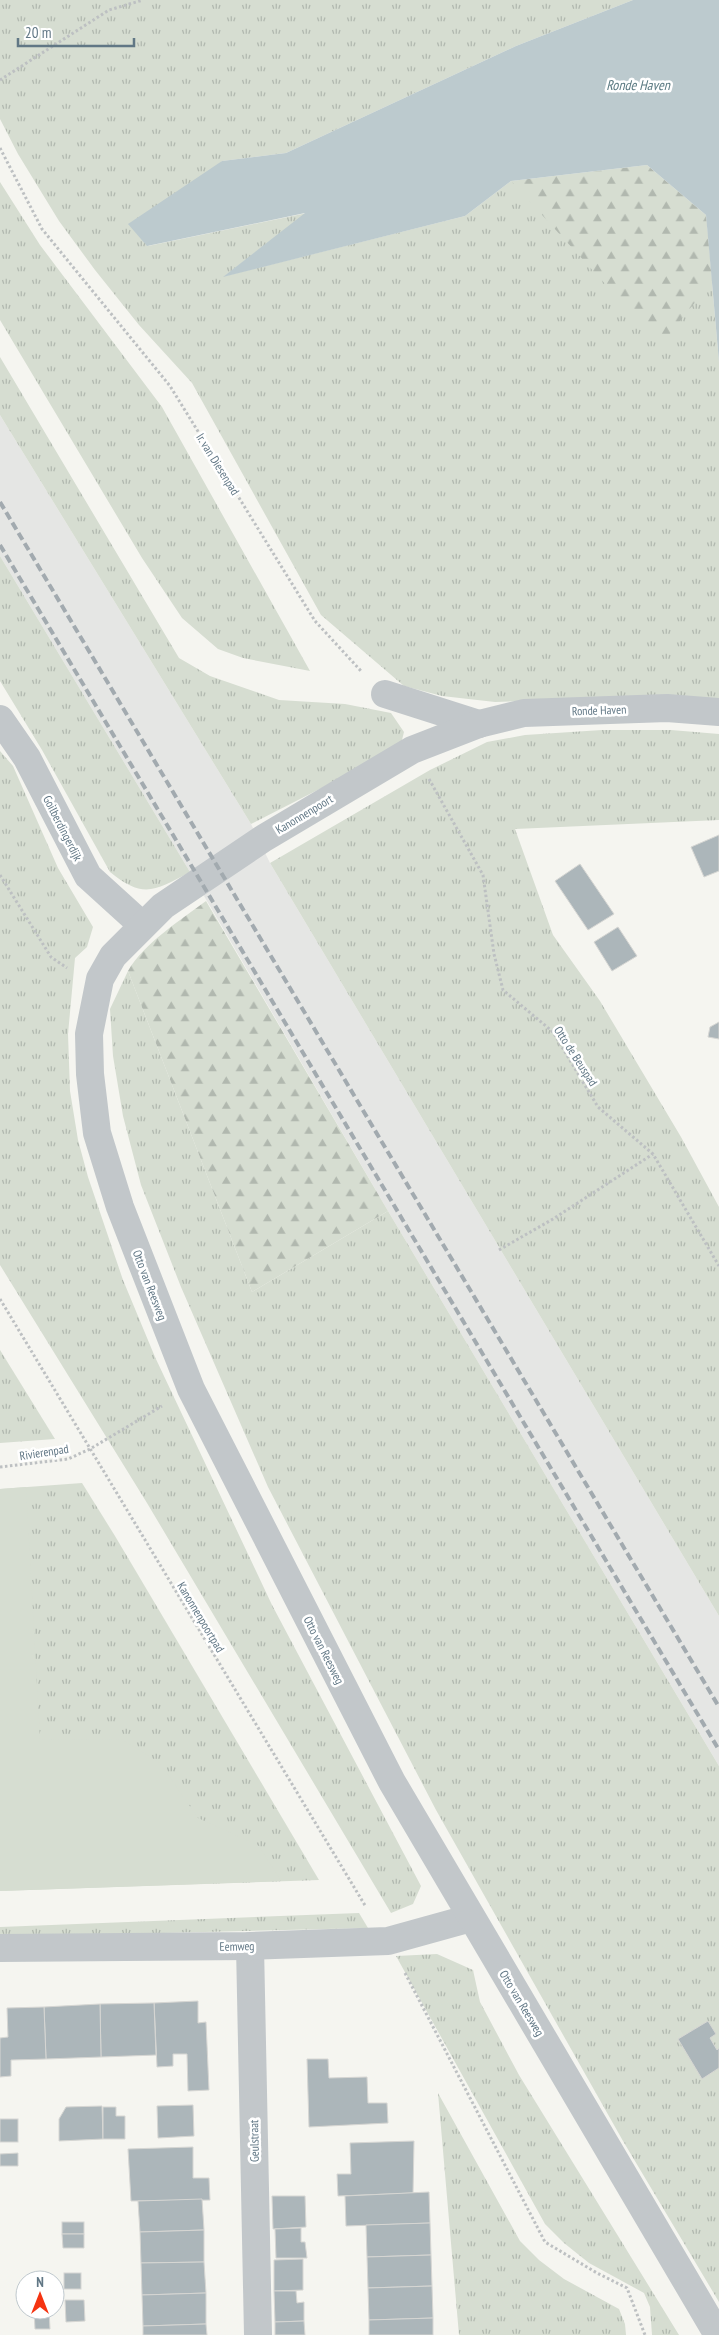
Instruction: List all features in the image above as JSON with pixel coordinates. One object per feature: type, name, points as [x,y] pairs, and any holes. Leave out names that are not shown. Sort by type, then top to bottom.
[{"type":"street","points":[[385,694],[479,724]]},
{"type":"street","name":"Ronde Haven","points":[[479,724],[524,713],[667,708],[719,712]]},
{"type":"street","name":"Goilberdingerdijk","points":[[0,718],[27,758],[88,876],[142,925]]},
{"type":"street","name":"Kanonnenpoort","points":[[142,925],[163,906],[264,838],[412,750],[479,724]]},
{"type":"street","name":"Otto van Reesweg","points":[[142,925],[113,956],[100,980],[89,1034],[90,1074],[97,1132],[120,1208],[191,1389],[392,1782],[718,2335]]},
{"type":"street","name":"Eemweg","points":[[0,1948],[250,1946],[388,1941],[472,1918]]},
{"type":"street","name":"Geulstraat","points":[[250,1946],[258,2335]]},
{"type":"path","points":[[0,80],[109,10],[143,0]]},
{"type":"path","name":"Ir. van Diesenpad","points":[[0,148],[42,229],[170,386],[315,621],[385,694]]},
{"type":"path","name":"Otto de Beuspad","points":[[428,778],[463,837],[483,876],[494,954],[503,990],[553,1032],[598,1107],[653,1154],[719,1266]]},
{"type":"path","points":[[0,875],[51,957],[72,972],[100,980]]},
{"type":"path","points":[[499,1250],[553,1219],[653,1154]]},
{"type":"path","name":"Kanonnenpoortpad","points":[[0,1300],[358,1895],[388,1941],[545,2242],[597,2273],[627,2288],[645,2335]]},
{"type":"path","name":"Rivierenpad","points":[[0,1467],[68,1459],[90,1449],[191,1389]]},
{"type":"shaded area","points":[[0,415],[251,824],[270,863],[719,1616],[719,1766],[388,1211],[190,872],[0,556]]},
{"type":"green space","points":[[0,0],[633,0],[516,46],[286,153],[222,161],[148,246],[307,213],[225,276],[465,216],[511,181],[706,215],[719,362],[719,703],[562,700],[495,702],[442,696],[404,686],[321,615],[192,383],[139,325],[95,270],[59,221],[18,154],[0,119]]},
{"type":"green space","points":[[647,165],[706,215],[712,281],[661,345],[511,181]]},
{"type":"green space","points":[[0,182],[40,245],[162,407],[310,671],[243,658],[218,649],[182,618],[142,558],[0,320]]},
{"type":"green space","points":[[0,357],[179,658],[210,676],[279,700],[345,704],[391,713],[404,732],[400,748],[251,824],[0,415]]},
{"type":"green space","points":[[0,556],[190,872],[167,884],[149,889],[141,889],[121,881],[110,872],[42,750],[0,681]]},
{"type":"green space","points":[[602,730],[671,730],[719,734],[719,820],[515,829],[553,935],[600,1001],[681,1137],[719,1207],[719,1616],[270,863],[430,770],[487,742],[525,735]]},
{"type":"green space","points":[[0,751],[13,766],[58,868],[93,927],[87,947],[75,958],[68,1034],[70,1091],[78,1140],[88,1177],[123,1280],[155,1357],[272,1605],[421,1886],[413,1904],[391,1913],[147,1503],[0,1265]]},
{"type":"green space","points":[[206,901],[388,1211],[252,1292],[128,971],[143,951],[153,942]]},
{"type":"green space","points":[[128,971],[252,1292],[388,1211],[719,1766],[719,2302],[623,2141],[436,1810],[268,1487],[181,1287],[141,1185],[123,1116],[113,1056],[110,1009]]},
{"type":"green space","points":[[0,1350],[55,1439],[0,1443]]},
{"type":"green space","points":[[82,1483],[319,1880],[0,1891],[0,1489]]},
{"type":"green space","points":[[26,1487],[40,1740],[121,1739],[160,1763],[198,1818],[259,1846],[281,1881],[0,1891],[0,1489]]},
{"type":"green space","points":[[359,1913],[368,1928],[0,1937],[0,1927]]},
{"type":"green space","points":[[437,1954],[473,1970],[480,2002],[519,2075],[679,2335],[652,2335],[650,2307],[644,2293],[589,2263],[564,2243],[545,2224],[396,1956]]},
{"type":"green space","points":[[438,2093],[520,2241],[539,2260],[564,2279],[619,2309],[625,2324],[626,2335],[459,2335]]},
{"type":"water","name":"Ronde Haven","points":[[633,0],[719,0],[719,362],[706,215],[647,165],[511,181],[465,216],[223,277],[305,213],[147,246],[128,224],[222,161],[286,153],[516,46]]},
{"type":"building","points":[[719,835],[719,871],[704,877],[691,847]]},
{"type":"building","points":[[580,864],[614,914],[588,930],[555,881]]},
{"type":"building","points":[[618,927],[637,956],[612,971],[594,942]]},
{"type":"building","points":[[719,1022],[719,1039],[708,1037],[710,1027]]},
{"type":"building","points":[[198,2001],[198,2023],[206,2022],[209,2090],[188,2091],[187,2054],[173,2054],[173,2066],[157,2067],[154,2003]]},
{"type":"building","points":[[154,2003],[156,2055],[101,2057],[100,2004]]},
{"type":"building","points":[[100,2004],[101,2057],[46,2059],[44,2007]]},
{"type":"building","points":[[44,2007],[46,2059],[11,2060],[11,2076],[0,2077],[0,2038],[8,2037],[7,2008]]},
{"type":"building","points":[[708,2021],[716,2034],[710,2038],[717,2050],[719,2048],[719,2068],[702,2079],[678,2039]]},
{"type":"building","points":[[307,2059],[328,2059],[329,2078],[367,2077],[368,2103],[387,2103],[388,2123],[309,2127]]},
{"type":"building","points":[[193,2105],[194,2136],[158,2138],[157,2106]]},
{"type":"building","points":[[102,2106],[103,2139],[59,2141],[59,2119],[66,2107]]},
{"type":"building","points":[[103,2107],[116,2107],[116,2116],[125,2116],[125,2139],[103,2139]]},
{"type":"building","points":[[0,2119],[18,2119],[18,2142],[0,2142]]},
{"type":"building","points":[[414,2141],[413,2193],[338,2196],[337,2174],[351,2174],[350,2143]]},
{"type":"building","points":[[193,2147],[193,2178],[209,2178],[210,2200],[131,2201],[128,2149]]},
{"type":"building","points":[[18,2153],[18,2166],[0,2166],[0,2154]]},
{"type":"building","points":[[429,2192],[430,2223],[346,2226],[345,2196]]},
{"type":"building","points":[[272,2196],[305,2196],[306,2227],[273,2229]]},
{"type":"building","points":[[202,2199],[204,2230],[140,2232],[138,2201]]},
{"type":"building","points":[[62,2222],[84,2222],[84,2234],[62,2234]]},
{"type":"building","points":[[430,2223],[431,2255],[367,2257],[366,2225]]},
{"type":"building","points":[[301,2228],[301,2242],[305,2242],[307,2258],[276,2258],[275,2229]]},
{"type":"building","points":[[204,2230],[204,2262],[141,2263],[140,2232]]},
{"type":"building","points":[[62,2234],[84,2234],[84,2248],[63,2248]]},
{"type":"building","points":[[431,2255],[432,2286],[368,2288],[367,2257]]},
{"type":"building","points":[[303,2259],[303,2290],[274,2291],[274,2260]]},
{"type":"building","points":[[204,2262],[206,2293],[142,2295],[141,2263]]},
{"type":"building","points":[[65,2273],[81,2273],[81,2289],[65,2289]]},
{"type":"building","points":[[432,2286],[433,2318],[369,2320],[368,2288]]},
{"type":"building","points":[[274,2291],[296,2291],[297,2303],[304,2302],[304,2321],[275,2322]]},
{"type":"building","points":[[206,2293],[206,2324],[143,2326],[142,2295]]},
{"type":"building","points":[[65,2300],[84,2300],[85,2321],[66,2322]]},
{"type":"building","points":[[433,2318],[433,2335],[369,2335],[369,2320]]},
{"type":"building","points":[[35,2320],[50,2320],[50,2329],[35,2329]]},
{"type":"building","points":[[304,2321],[305,2335],[275,2335],[275,2322]]},
{"type":"building","points":[[206,2324],[207,2335],[143,2335],[143,2326]]},
{"type":"railway","points":[[0,502],[719,1707]]},
{"type":"railway","points":[[0,545],[719,1750]]}]
